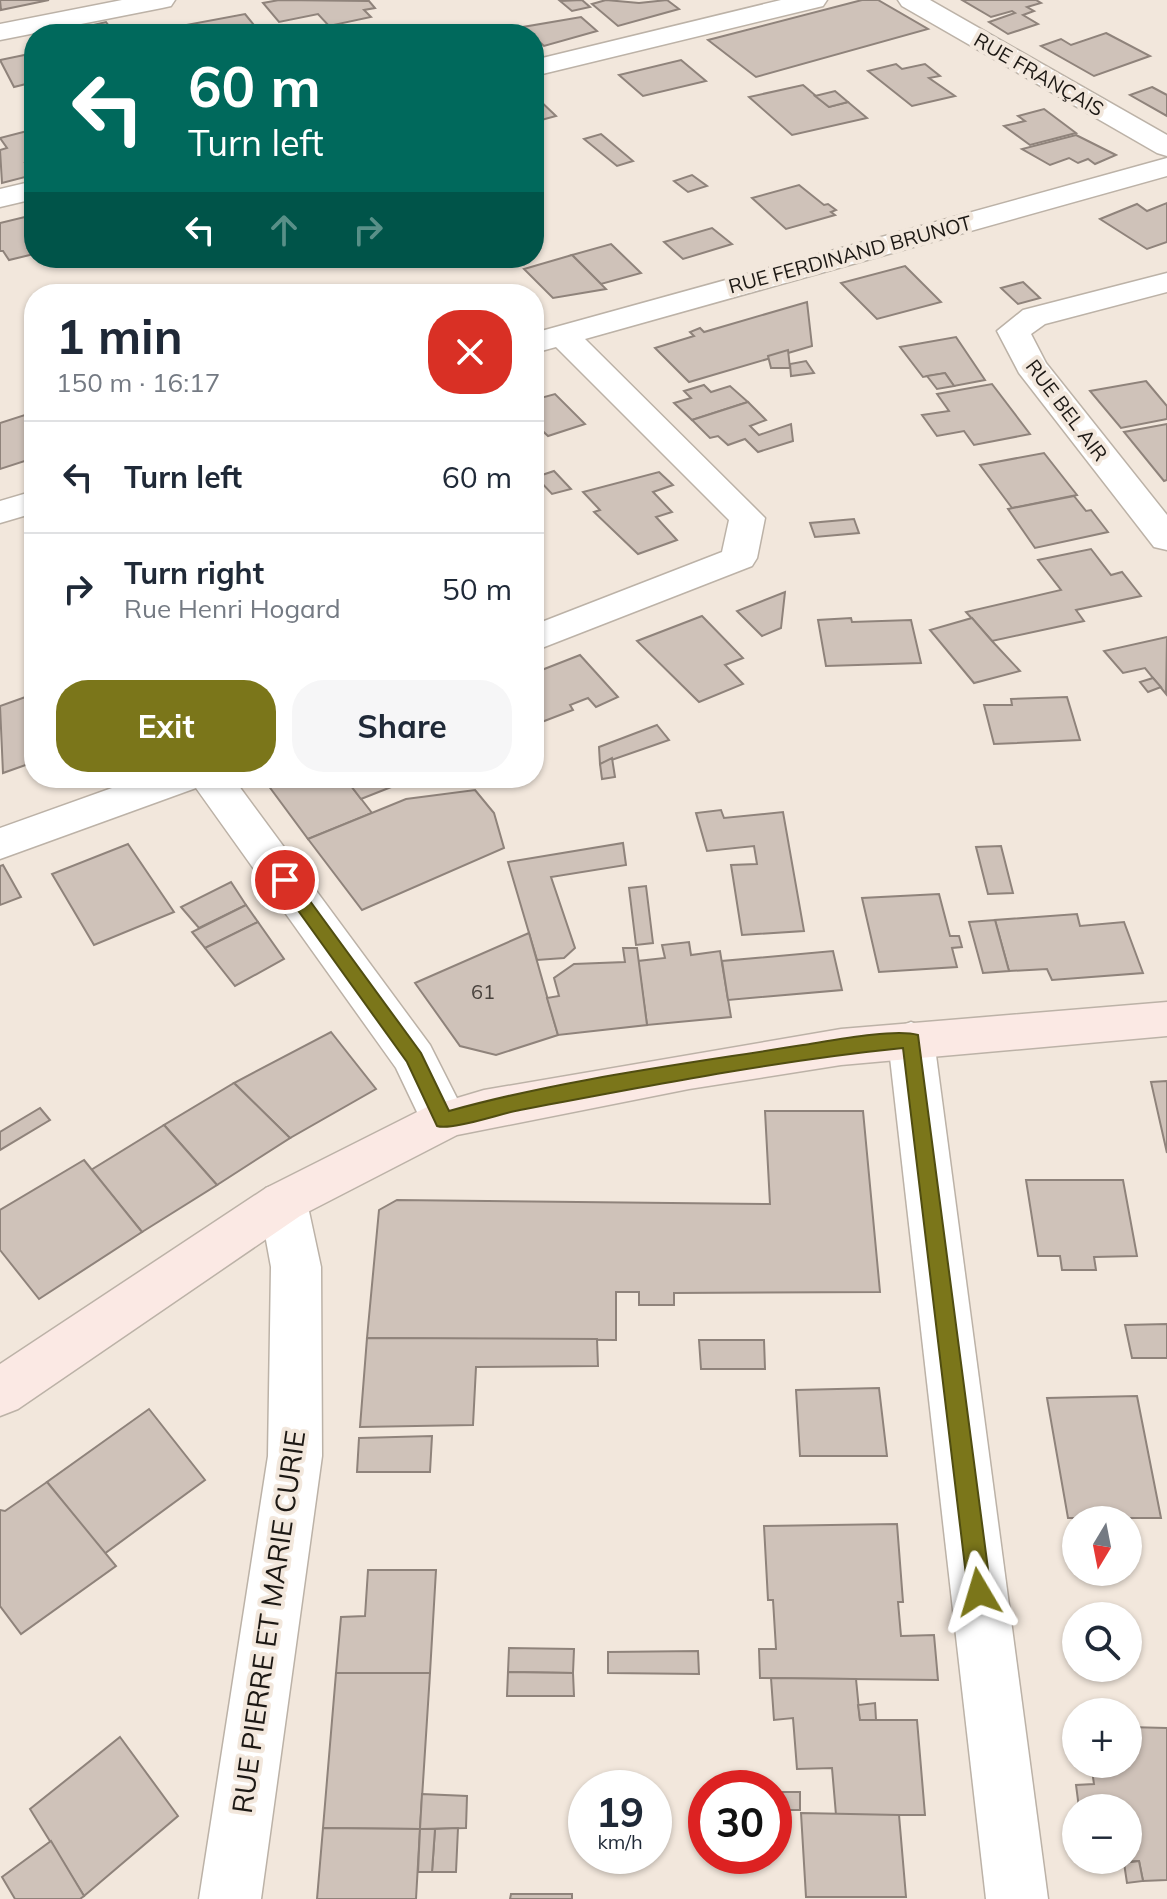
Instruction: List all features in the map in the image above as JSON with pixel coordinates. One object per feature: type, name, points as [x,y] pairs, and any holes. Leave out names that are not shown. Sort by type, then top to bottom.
[{"type":"main road","points":[[0,1393],[283,1202],[444,1120],[484,1109],[689,1071],[841,1047],[1167,1019]]},
{"type":"street","points":[[40,24],[162,0]]},
{"type":"street","points":[[544,66],[814,0]]},
{"type":"street","name":"RUE FRANÇAIS","points":[[911,0],[1167,147]]},
{"type":"street","points":[[0,32],[24,27]]},
{"type":"street","name":"RUE FERDINAND BRUNOT","points":[[548,338],[1167,167]]},
{"type":"street","points":[[0,198],[24,192]]},
{"type":"street","name":"RUE BEL AIR","points":[[1167,282],[1034,317],[1013,331],[1031,366],[1167,539]]},
{"type":"street","points":[[544,635],[739,558],[747,518],[548,338]]},
{"type":"street","points":[[0,844],[154,788]]},
{"type":"street","points":[[218,788],[414,1058],[444,1120]]},
{"type":"street","points":[[911,1040],[1017,1899]]},
{"type":"street","name":"RUE PIERRE ET MARIE CURIE","points":[[227,1896],[295,1456],[296,1267],[283,1202]]},
{"type":"building","points":[[0,0],[49,0],[1,10]]},
{"type":"building","points":[[279,0],[369,1],[375,8],[364,10],[371,17],[338,24],[327,24],[318,14],[279,22],[263,3]]},
{"type":"building","points":[[582,0],[590,7],[572,11],[560,1]]},
{"type":"building","points":[[606,0],[639,3],[667,0],[679,9],[618,26],[592,4]]},
{"type":"building","points":[[862,0],[878,0],[928,29],[756,77],[708,40]]},
{"type":"building","points":[[962,0],[1036,0],[1041,3],[1027,7],[1034,11],[1023,15],[1038,24],[1008,34],[989,22],[1015,13],[1012,11],[991,17]]},
{"type":"building","points":[[245,14],[253,24],[192,24]]},
{"type":"building","points":[[581,17],[597,31],[544,46],[544,24],[540,24]]},
{"type":"building","points":[[1106,33],[1150,56],[1094,76],[1041,46],[1061,39],[1071,45]]},
{"type":"building","points":[[24,55],[24,84],[14,87],[0,60]]},
{"type":"building","points":[[681,60],[706,81],[643,96],[619,75]]},
{"type":"building","points":[[896,64],[902,69],[925,64],[940,76],[929,78],[955,96],[912,106],[868,71]]},
{"type":"building","points":[[803,85],[829,107],[848,102],[867,118],[792,135],[749,97]]},
{"type":"building","points":[[1152,87],[1167,95],[1167,116],[1130,95]]},
{"type":"building","points":[[835,91],[848,102],[829,107],[815,96]]},
{"type":"building","points":[[544,105],[556,116],[544,119]]},
{"type":"building","points":[[1044,109],[1076,133],[1030,145],[1004,126],[1025,121],[1018,116]]},
{"type":"building","points":[[24,132],[24,177],[2,183],[0,150],[7,148],[0,138]]},
{"type":"building","points":[[601,134],[633,161],[617,166],[584,139]]},
{"type":"building","points":[[1076,135],[1116,155],[1095,164],[1088,159],[1078,163],[1069,158],[1050,165],[1022,149]]},
{"type":"building","points":[[692,175],[707,186],[688,192],[674,181]]},
{"type":"building","points":[[799,185],[824,205],[828,204],[836,210],[831,212],[835,215],[786,229],[752,198]]},
{"type":"building","points":[[1167,203],[1167,242],[1147,249],[1100,219],[1137,204],[1147,211]]},
{"type":"building","points":[[24,217],[24,256],[9,260],[0,251],[0,223]]},
{"type":"building","points":[[712,228],[732,244],[683,259],[664,242]]},
{"type":"building","points":[[611,244],[641,273],[601,284],[572,255]]},
{"type":"building","points":[[572,255],[606,289],[553,298],[544,289],[544,284],[539,284],[524,269],[544,268],[544,263]]},
{"type":"building","points":[[905,266],[941,302],[877,319],[841,283]]},
{"type":"building","points":[[1023,282],[1040,298],[1018,304],[1001,288]]},
{"type":"building","points":[[807,302],[812,346],[689,382],[655,348],[694,336],[690,332],[700,328],[704,332]]},
{"type":"building","points":[[956,337],[985,380],[954,386],[945,373],[923,377],[900,347]]},
{"type":"building","points":[[788,350],[790,368],[771,368],[768,356]]},
{"type":"building","points":[[806,361],[814,373],[791,376],[790,364]]},
{"type":"building","points":[[945,373],[954,386],[937,389],[927,376]]},
{"type":"building","points":[[1146,381],[1167,406],[1167,419],[1121,428],[1090,391]]},
{"type":"building","points":[[992,384],[1030,434],[974,445],[964,431],[937,436],[922,415],[949,411],[937,394]]},
{"type":"building","points":[[704,385],[711,392],[730,386],[748,402],[692,420],[674,403],[691,398],[684,391]]},
{"type":"building","points":[[555,394],[585,424],[548,436],[544,432],[544,397]]},
{"type":"building","points":[[748,402],[766,420],[750,426],[759,435],[791,424],[793,441],[758,452],[745,439],[728,445],[718,436],[710,438],[692,420]]},
{"type":"building","points":[[24,415],[24,461],[0,469],[0,423]]},
{"type":"building","points":[[1167,424],[1167,480],[1164,481],[1124,432]]},
{"type":"building","points":[[1044,453],[1077,495],[1012,508],[980,465]]},
{"type":"building","points":[[554,471],[571,489],[552,494],[544,486],[544,474]]},
{"type":"building","points":[[659,472],[673,485],[653,492],[672,512],[656,517],[677,540],[638,554],[594,512],[600,510],[583,492]]},
{"type":"building","points":[[1074,496],[1086,511],[1091,510],[1108,532],[1035,548],[1008,509]]},
{"type":"building","points":[[854,519],[859,533],[815,537],[810,523]]},
{"type":"building","points":[[1091,549],[1111,575],[1122,572],[1141,596],[1076,610],[1084,621],[992,641],[966,612],[1061,590],[1038,560]]},
{"type":"building","points":[[785,592],[781,628],[762,636],[737,611]]},
{"type":"building","points":[[702,616],[743,658],[725,665],[743,684],[699,702],[637,641]]},
{"type":"building","points":[[851,618],[852,622],[911,620],[921,663],[826,666],[818,620]]},
{"type":"building","points":[[972,618],[1020,671],[974,683],[930,630]]},
{"type":"building","points":[[1167,637],[1166,694],[1145,668],[1123,673],[1104,651]]},
{"type":"building","points":[[580,655],[618,697],[596,707],[588,698],[570,705],[573,710],[544,721],[544,669]]},
{"type":"building","points":[[1153,678],[1161,687],[1148,692],[1140,682]]},
{"type":"building","points":[[1067,697],[1080,740],[994,744],[984,705],[1012,705],[1011,699]]},
{"type":"building","points":[[24,698],[24,766],[3,773],[0,706]]},
{"type":"building","points":[[657,725],[669,740],[600,764],[599,747]]},
{"type":"building","points":[[612,758],[615,777],[602,779],[600,764]]},
{"type":"building","points":[[270,788],[353,788],[372,813],[308,839]]},
{"type":"building","points":[[353,788],[389,788],[361,799]]},
{"type":"building","points":[[475,790],[494,813],[504,848],[362,910],[308,839],[406,799]]},
{"type":"building","points":[[721,810],[724,818],[783,812],[804,931],[742,935],[731,865],[757,864],[754,846],[707,851],[696,813]]},
{"type":"building","points":[[623,843],[626,865],[551,877],[575,948],[564,958],[537,960],[508,862]]},
{"type":"building","points":[[128,844],[174,912],[94,945],[52,874]]},
{"type":"building","points":[[1001,846],[1013,893],[988,894],[976,847]]},
{"type":"building","points":[[3,865],[21,897],[0,905],[0,866]]},
{"type":"building","points":[[231,882],[246,905],[199,928],[181,907]]},
{"type":"building","points":[[646,886],[653,943],[636,945],[629,888]]},
{"type":"building","points":[[939,894],[950,936],[959,936],[962,947],[952,948],[957,967],[879,972],[862,898]]},
{"type":"building","points":[[246,905],[258,922],[205,948],[192,932]]},
{"type":"building","points":[[1077,914],[1080,926],[1124,922],[1143,973],[1052,980],[1047,969],[1009,971],[995,920]]},
{"type":"building","points":[[995,920],[1009,971],[983,973],[969,922]]},
{"type":"building","points":[[258,922],[284,959],[235,986],[205,948]]},
{"type":"building","points":[[529,933],[558,1035],[496,1055],[460,1046],[415,983]]},
{"type":"building","points":[[689,942],[691,955],[720,951],[731,1017],[647,1025],[638,961],[665,958],[662,945]]},
{"type":"building","points":[[623,948],[637,948],[647,1025],[558,1035],[547,998],[559,996],[554,978],[574,964],[625,962]]},
{"type":"building","points":[[833,951],[842,990],[728,1000],[722,961]]},
{"type":"building","points":[[331,1032],[376,1089],[290,1138],[234,1083]]},
{"type":"building","points":[[1167,1081],[1167,1153],[1151,1082]]},
{"type":"building","points":[[234,1083],[290,1138],[217,1185],[164,1125]]},
{"type":"building","points":[[40,1108],[50,1120],[0,1150],[0,1132]]},
{"type":"building","points":[[765,1111],[863,1111],[880,1292],[674,1293],[674,1305],[639,1305],[639,1292],[616,1292],[616,1340],[367,1338],[379,1210],[397,1200],[770,1204]]},
{"type":"building","points":[[164,1125],[217,1185],[142,1232],[91,1170]]},
{"type":"building","points":[[84,1160],[142,1232],[39,1299],[0,1250],[0,1210]]},
{"type":"building","points":[[1026,1180],[1123,1180],[1137,1256],[1094,1257],[1096,1270],[1062,1270],[1060,1256],[1038,1256]]},
{"type":"building","points":[[1167,1324],[1167,1358],[1132,1358],[1125,1325]]},
{"type":"building","points":[[367,1338],[597,1339],[598,1366],[476,1367],[473,1425],[360,1427]]},
{"type":"building","points":[[699,1340],[764,1340],[765,1369],[701,1369]]},
{"type":"building","points":[[879,1388],[887,1456],[800,1456],[796,1390]]},
{"type":"building","points":[[1137,1396],[1161,1518],[1142,1518],[1142,1506],[1066,1506],[1047,1398]]},
{"type":"building","points":[[149,1409],[205,1480],[104,1554],[47,1482]]},
{"type":"building","points":[[432,1436],[430,1472],[357,1472],[359,1438]]},
{"type":"building","points":[[47,1482],[116,1566],[21,1634],[0,1606],[0,1510],[5,1511]]},
{"type":"building","points":[[897,1524],[903,1602],[898,1602],[901,1636],[934,1635],[938,1680],[760,1678],[759,1649],[776,1649],[773,1600],[768,1600],[764,1526]]},
{"type":"building","points":[[368,1570],[436,1570],[430,1673],[336,1673],[341,1617],[365,1616]]},
{"type":"building","points":[[509,1648],[574,1649],[573,1673],[508,1672]]},
{"type":"building","points":[[698,1651],[699,1674],[608,1673],[608,1652]]},
{"type":"building","points":[[508,1672],[573,1673],[574,1696],[507,1696]]},
{"type":"building","points":[[336,1673],[430,1673],[420,1829],[323,1828]]},
{"type":"building","points":[[771,1678],[856,1679],[860,1720],[917,1720],[925,1815],[836,1815],[832,1768],[797,1769],[793,1718],[774,1720]]},
{"type":"building","points":[[875,1703],[876,1720],[860,1720],[858,1705]]},
{"type":"building","points":[[1142,1727],[1167,1728],[1167,1880],[1143,1881],[1142,1794],[1077,1794],[1076,1785],[1094,1784],[1093,1778],[1142,1778]]},
{"type":"building","points":[[120,1737],[178,1816],[84,1896],[30,1809]]},
{"type":"building","points":[[792,1792],[800,1792],[800,1810],[792,1810]]},
{"type":"building","points":[[422,1794],[467,1796],[466,1828],[420,1829]]},
{"type":"building","points":[[801,1813],[899,1815],[906,1897],[806,1897]]},
{"type":"building","points":[[323,1828],[420,1829],[416,1899],[317,1899]]},
{"type":"building","points":[[458,1828],[456,1872],[432,1872],[435,1829]]},
{"type":"building","points":[[420,1829],[435,1829],[432,1872],[418,1872]]},
{"type":"building","points":[[51,1841],[84,1896],[80,1899],[15,1899],[2,1877]]},
{"type":"building","points":[[1126,1874],[1142,1874],[1143,1881],[1127,1883]]},
{"type":"building","points":[[511,1894],[572,1894],[572,1899],[510,1899]]},
{"type":"route","points":[[285,880],[414,1058],[444,1120],[484,1109],[689,1071],[841,1047],[911,1040],[979,1592]]}]
